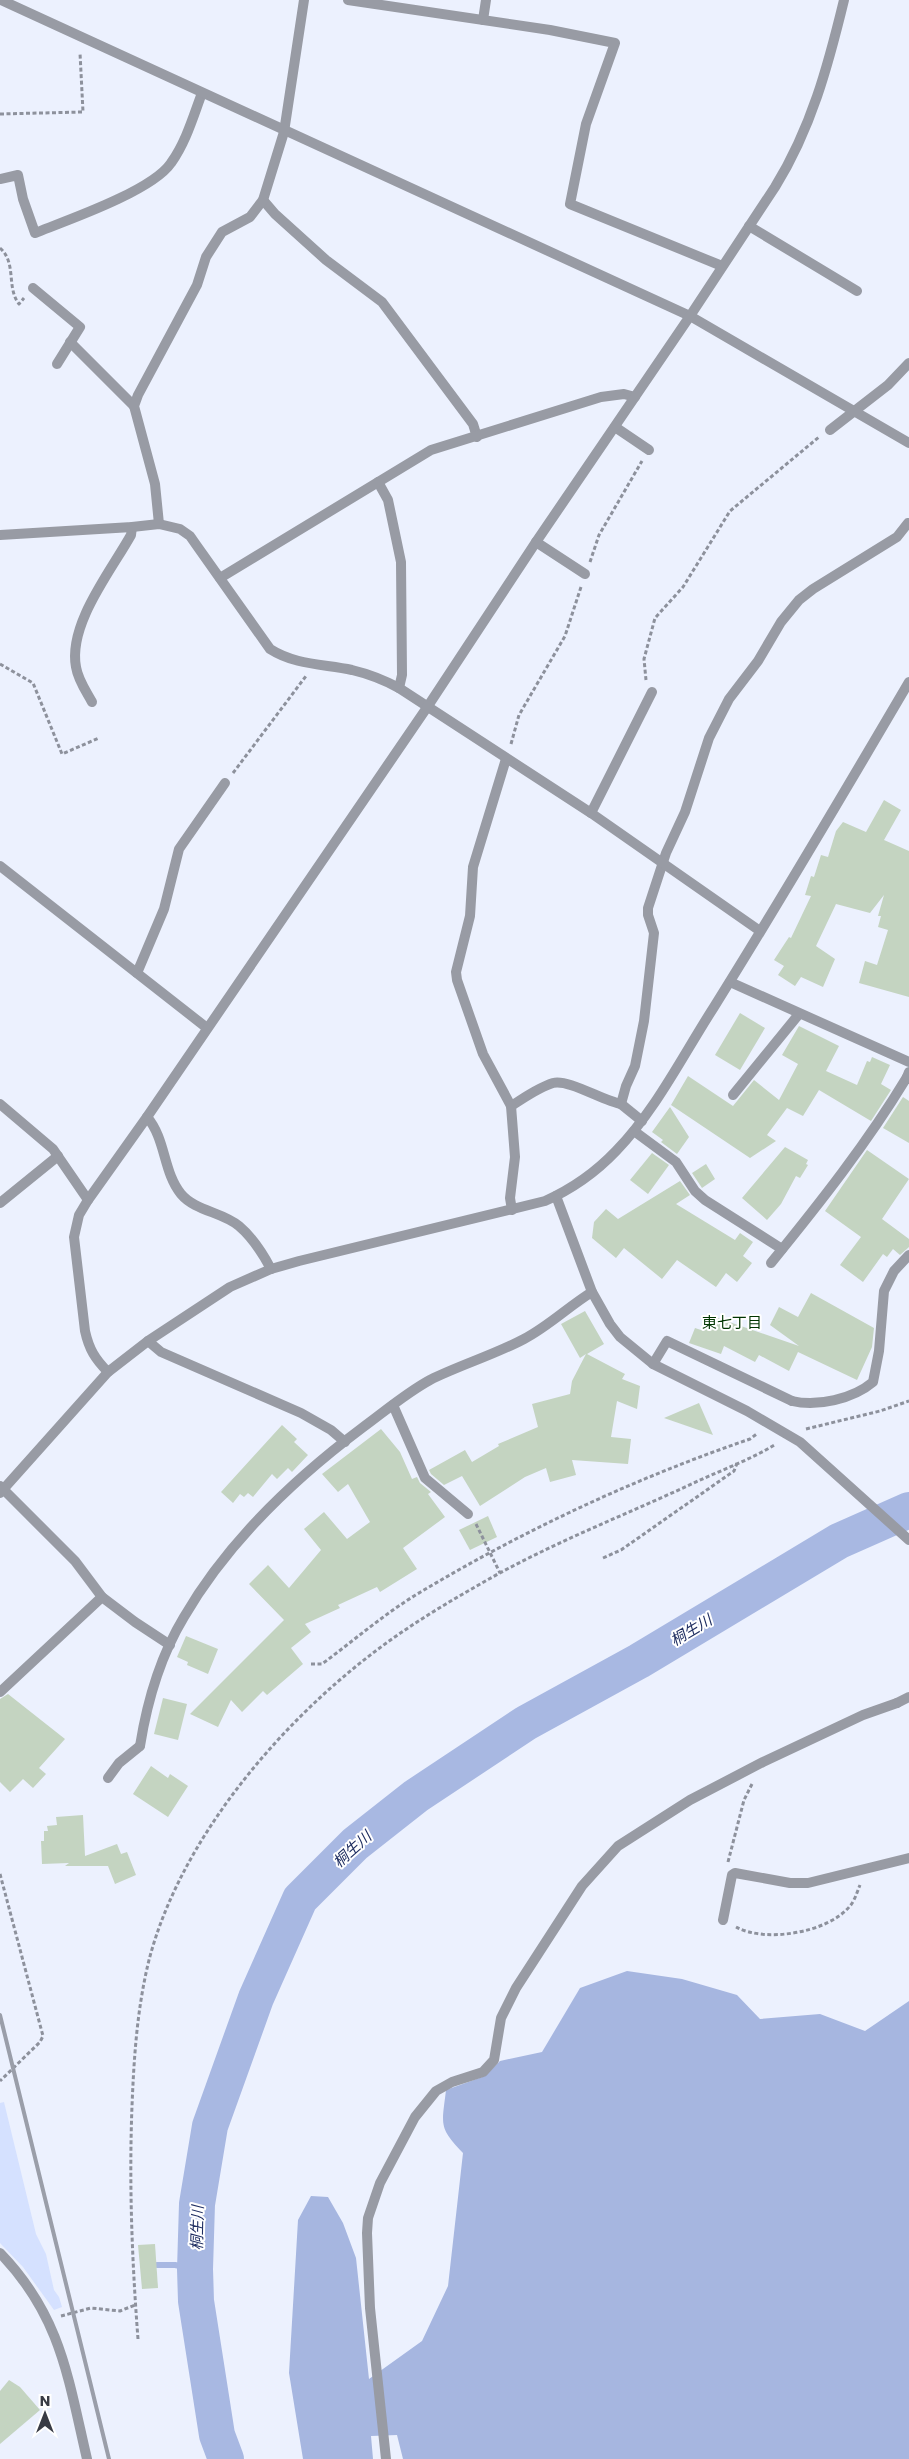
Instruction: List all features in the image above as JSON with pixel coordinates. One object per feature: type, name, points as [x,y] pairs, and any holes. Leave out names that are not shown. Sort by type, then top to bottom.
[{"type":"street","points":[[0,0],[284,132],[690,316],[909,443]]},
{"type":"street","points":[[134,406],[197,285],[206,257],[222,232],[250,217],[263,200],[284,132],[304,0]]},
{"type":"street","points":[[348,0],[550,30],[615,43],[586,124],[570,204],[722,266]]},
{"type":"street","points":[[483,20],[486,0]]},
{"type":"street","points":[[108,1372],[94,1358],[88,1346],[74,1237],[79,1215],[428,706],[536,542],[750,226],[788,166],[812,116],[844,0]]},
{"type":"street","points":[[0,179],[18,175],[23,199],[35,232],[97,209],[134,190],[170,165],[185,140],[202,93]]},
{"type":"street","points":[[263,200],[275,214],[326,260],[382,302],[473,424],[478,437]]},
{"type":"street","points":[[750,226],[857,291]]},
{"type":"street","points":[[33,288],[80,327],[57,364]]},
{"type":"street","points":[[70,342],[134,406],[155,484],[159,524]]},
{"type":"street","points":[[830,430],[888,385],[909,363]]},
{"type":"street","points":[[220,578],[431,450],[478,437],[601,397],[624,394],[635,398]]},
{"type":"street","points":[[615,427],[649,450]]},
{"type":"street","points":[[378,482],[388,500],[401,562],[402,675],[399,688]]},
{"type":"street","points":[[621,1104],[626,1086],[635,1066],[642,1038],[654,934],[648,915],[648,908],[662,864],[684,812],[709,738],[721,713],[758,661],[781,622],[799,600],[812,589],[897,537],[908,523]]},
{"type":"street","points":[[0,535],[159,524],[180,529],[190,536],[270,649],[280,656],[311,665],[368,674],[399,688],[591,813],[760,931]]},
{"type":"street","points":[[92,702],[76,669],[76,640],[94,596],[129,540],[132,527]]},
{"type":"street","points":[[536,542],[585,574]]},
{"type":"street","points":[[170,1645],[102,1597],[74,1561],[1,1490],[108,1372],[148,1341],[230,1286],[271,1269],[364,1244],[512,1210],[556,1196],[598,1168],[642,1121],[730,982],[909,682]]},
{"type":"street","points":[[591,813],[652,692]]},
{"type":"street","points":[[506,759],[473,867],[470,916],[456,972],[482,1054],[511,1106],[515,1157],[510,1198],[512,1210]]},
{"type":"street","points":[[137,973],[164,909],[179,849],[225,784]]},
{"type":"street","points":[[0,866],[207,1028]]},
{"type":"street","points":[[730,982],[909,1062]]},
{"type":"street","points":[[733,1095],[799,1014]]},
{"type":"street","points":[[771,1263],[893,1100],[908,1076]]},
{"type":"street","points":[[511,1106],[555,1083],[564,1084],[610,1102],[621,1104],[642,1121]]},
{"type":"street","points":[[0,1104],[40,1136],[58,1156],[88,1200]]},
{"type":"street","points":[[147,1117],[156,1127],[176,1186],[183,1196],[238,1225],[261,1252],[271,1269]]},
{"type":"street","points":[[634,1131],[676,1162],[695,1191],[705,1200],[782,1249]]},
{"type":"street","points":[[0,1204],[58,1156]]},
{"type":"street","points":[[556,1196],[592,1292],[620,1337],[653,1364],[768,1423],[800,1442],[909,1540]]},
{"type":"street","points":[[653,1364],[667,1341],[792,1401],[834,1399],[854,1394],[873,1382],[879,1351],[884,1291],[894,1271],[909,1255]]},
{"type":"street","points":[[108,1778],[119,1764],[140,1746],[150,1702],[170,1645],[183,1618],[221,1563],[291,1489],[345,1442],[393,1405],[430,1380],[524,1340],[592,1292]]},
{"type":"street","points":[[148,1341],[161,1352],[302,1413],[331,1430],[345,1442]]},
{"type":"street","points":[[393,1405],[425,1478],[468,1514]]},
{"type":"street","points":[[0,1692],[102,1597]]},
{"type":"street","points":[[386,2459],[370,2308],[367,2233],[370,2210],[380,2183],[415,2116],[436,2091],[468,2076],[483,2072],[494,2060],[500,2018],[520,1981],[582,1886],[618,1846],[690,1800],[763,1762],[863,1715],[909,1698]]},
{"type":"street","points":[[723,1920],[732,1875],[735,1873],[790,1883],[808,1883],[909,1858]]},
{"type":"street","points":[[0,2253],[26,2284],[50,2323],[62,2355],[87,2459]]},
{"type":"path","points":[[0,114],[83,112],[80,48],[82,37]]},
{"type":"path","points":[[0,248],[5,252],[10,266],[12,292],[19,304],[33,288]]},
{"type":"path","points":[[652,692],[646,682],[644,659],[655,618],[683,587],[730,511],[814,441],[830,430]]},
{"type":"path","points":[[506,759],[519,715],[565,636],[599,534],[649,450]]},
{"type":"path","points":[[0,664],[33,682],[62,754],[99,738]]},
{"type":"path","points":[[225,784],[307,674],[311,665]]},
{"type":"path","points":[[804,1429],[880,1411],[909,1400]]},
{"type":"path","points":[[311,1664],[322,1664],[413,1597],[568,1512],[677,1464],[757,1435],[768,1423]]},
{"type":"path","points":[[138,2339],[130,2221],[134,2040],[150,1958],[174,1892],[195,1852],[224,1808],[289,1729],[329,1689],[373,1653],[420,1620],[500,1573],[776,1444]]},
{"type":"path","points":[[603,1558],[621,1550],[734,1471],[738,1462]]},
{"type":"path","points":[[468,1514],[474,1520],[500,1573]]},
{"type":"path","points":[[732,1875],[727,1867],[744,1800]]},
{"type":"path","points":[[723,1920],[745,1932],[759,1934],[794,1933],[825,1924],[850,1906],[865,1870]]},
{"type":"path","points":[[0,1874],[43,2036],[40,2042],[0,2081]]},
{"type":"path","points":[[50,2323],[84,2309],[120,2311],[135,2305]]},
{"type":"shaded area","points":[[627,1971],[682,1979],[737,1995],[760,2019],[820,2014],[865,2031],[909,2001],[909,2459],[403,2459],[397,2435],[371,2436],[373,2459],[303,2459],[289,2373],[298,2220],[311,2196],[328,2197],[343,2223],[356,2258],[369,2379],[422,2341],[448,2286],[463,2153],[449,2137],[444,2125],[443,2111],[446,2090],[485,2076],[500,2061],[542,2052],[580,1988]]},
{"type":"shaded area","points":[[4,2102],[36,2234],[46,2254],[54,2290],[59,2297],[62,2307],[54,2310],[23,2267],[0,2243],[0,2103]]},
{"type":"building","points":[[884,800],[901,810],[884,840],[909,851],[909,997],[859,983],[865,961],[877,965],[888,930],[878,927],[881,916],[878,916],[884,895],[870,913],[836,904],[816,946],[835,959],[823,987],[801,977],[795,986],[778,975],[784,966],[774,960],[789,937],[791,938],[811,896],[805,895],[811,876],[814,877],[821,855],[828,857],[836,831],[843,822],[866,832]]},
{"type":"building","points":[[740,1013],[765,1028],[740,1070],[715,1055]]},
{"type":"building","points":[[799,1026],[839,1046],[826,1071],[857,1085],[867,1061],[870,1062],[872,1057],[890,1065],[881,1084],[891,1090],[871,1121],[819,1090],[803,1116],[787,1108],[767,1135],[776,1141],[750,1158],[671,1105],[688,1076],[733,1106],[754,1080],[779,1100],[798,1064],[782,1055]]},
{"type":"building","points":[[903,1097],[909,1101],[909,1143],[883,1128]]},
{"type":"building","points":[[670,1107],[689,1137],[677,1154],[661,1142],[663,1140],[652,1132]]},
{"type":"building","points":[[785,1147],[808,1160],[806,1164],[808,1165],[800,1178],[796,1176],[781,1204],[767,1220],[742,1198]]},
{"type":"building","points":[[867,1150],[909,1179],[882,1219],[909,1239],[909,1247],[900,1255],[893,1249],[887,1257],[883,1254],[863,1282],[840,1265],[861,1237],[825,1211]]},
{"type":"building","points":[[652,1153],[669,1165],[648,1194],[630,1180]]},
{"type":"building","points":[[706,1164],[715,1179],[702,1188],[692,1173]]},
{"type":"building","points":[[680,1181],[690,1195],[676,1204],[735,1240],[740,1233],[753,1242],[743,1256],[752,1263],[737,1282],[726,1273],[716,1287],[677,1260],[662,1279],[624,1248],[616,1258],[592,1238],[594,1222],[606,1209],[618,1219]]},
{"type":"building","points":[[811,1293],[874,1328],[872,1347],[857,1380],[798,1352],[789,1371],[759,1355],[755,1362],[724,1346],[721,1354],[689,1343],[695,1328],[704,1331],[709,1315],[799,1346],[770,1325],[779,1307],[798,1317]]},
{"type":"building","points":[[585,1311],[604,1344],[587,1354],[625,1374],[622,1379],[640,1386],[637,1409],[617,1401],[611,1437],[631,1439],[628,1464],[572,1460],[576,1475],[550,1482],[546,1468],[525,1477],[480,1506],[462,1476],[444,1485],[431,1474],[429,1470],[465,1450],[472,1462],[499,1446],[498,1444],[538,1427],[532,1404],[570,1394],[572,1381],[586,1354],[580,1358],[561,1324]]},
{"type":"building","points":[[699,1403],[713,1435],[664,1418]]},
{"type":"building","points":[[282,1425],[297,1439],[294,1442],[308,1455],[292,1472],[288,1468],[277,1479],[272,1474],[253,1497],[248,1493],[244,1497],[240,1494],[233,1503],[221,1492]]},
{"type":"building","points":[[381,1429],[400,1452],[412,1479],[417,1477],[420,1483],[431,1492],[428,1494],[445,1517],[403,1548],[417,1569],[380,1592],[377,1587],[338,1605],[340,1608],[305,1624],[311,1632],[291,1648],[303,1664],[267,1695],[263,1691],[242,1712],[231,1700],[218,1727],[190,1714],[284,1620],[249,1584],[268,1565],[289,1588],[321,1550],[304,1529],[324,1512],[347,1539],[370,1522],[348,1484],[338,1492],[322,1474]]},
{"type":"building","points":[[488,1516],[497,1537],[470,1550],[459,1530]]},
{"type":"building","points":[[186,1636],[218,1649],[208,1674],[187,1665],[188,1662],[177,1657]]},
{"type":"building","points":[[8,1694],[65,1739],[39,1768],[46,1774],[33,1788],[23,1779],[10,1792],[0,1782],[0,1699]]},
{"type":"building","points":[[163,1698],[187,1704],[178,1740],[154,1734]]},
{"type":"building","points":[[151,1766],[168,1778],[170,1774],[188,1786],[168,1817],[133,1794]]},
{"type":"building","points":[[83,1815],[85,1856],[117,1844],[121,1854],[127,1852],[136,1875],[115,1884],[108,1866],[65,1866],[69,1863],[42,1864],[41,1841],[44,1841],[44,1831],[48,1831],[47,1826],[57,1825],[56,1817]]},
{"type":"building","points":[[155,2244],[158,2288],[142,2289],[138,2245]]},
{"type":"building","points":[[9,2380],[20,2387],[40,2410],[0,2444],[0,2391]]},
{"type":"waterway","name":"桐生川","points":[[226,2459],[217,2435],[196,2301],[197,2204],[210,2126],[256,1998],[300,1899],[355,1844],[416,1796],[526,1723],[639,1661],[839,1541],[909,1510]]},
{"type":"waterway","points":[[157,2265],[175,2265],[195,2269]]},
{"type":"railway","points":[[0,2015],[109,2459]]},
{"type":"district","name":"東七丁目","points":[[732,1322]]}]
